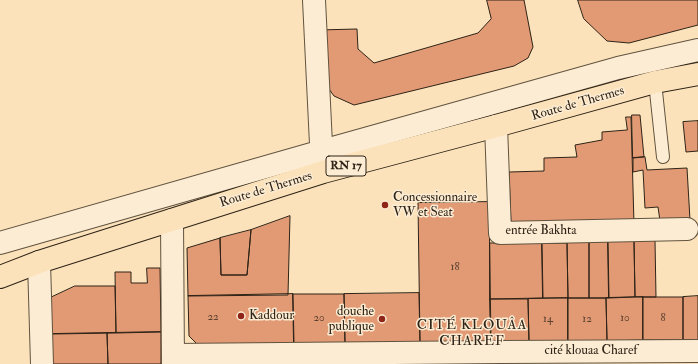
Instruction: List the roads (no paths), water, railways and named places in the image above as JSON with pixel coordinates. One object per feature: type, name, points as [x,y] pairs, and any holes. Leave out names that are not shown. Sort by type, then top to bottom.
[{"type":"main road","name":"Route de Thermes","points":[[0,277],[39,262],[172,220],[322,162],[496,126],[655,82],[698,74]]},
{"type":"street","points":[[314,0],[322,162]]},
{"type":"street","points":[[0,243],[322,162],[618,68],[698,50]]},
{"type":"street","name":"entrée Bakhta","points":[[496,126],[500,233],[688,229]]},
{"type":"street","points":[[172,220],[173,359]]},
{"type":"street","points":[[39,262],[42,364]]},
{"type":"street","name":"cité klouaa Charef","points":[[173,359],[485,352],[698,351]]},
{"type":"lane","points":[[655,82],[663,157]]},
{"type":"place","name":"Concessionnaire VW et Seat","points":[[385,205]]},
{"type":"place","name":"Kaddour","points":[[241,316]]},
{"type":"place","name":"douche publique","points":[[382,319]]},
{"type":"district","name":"CITÉ KLOUÂA CHAREF","points":[[472,334]]}]
